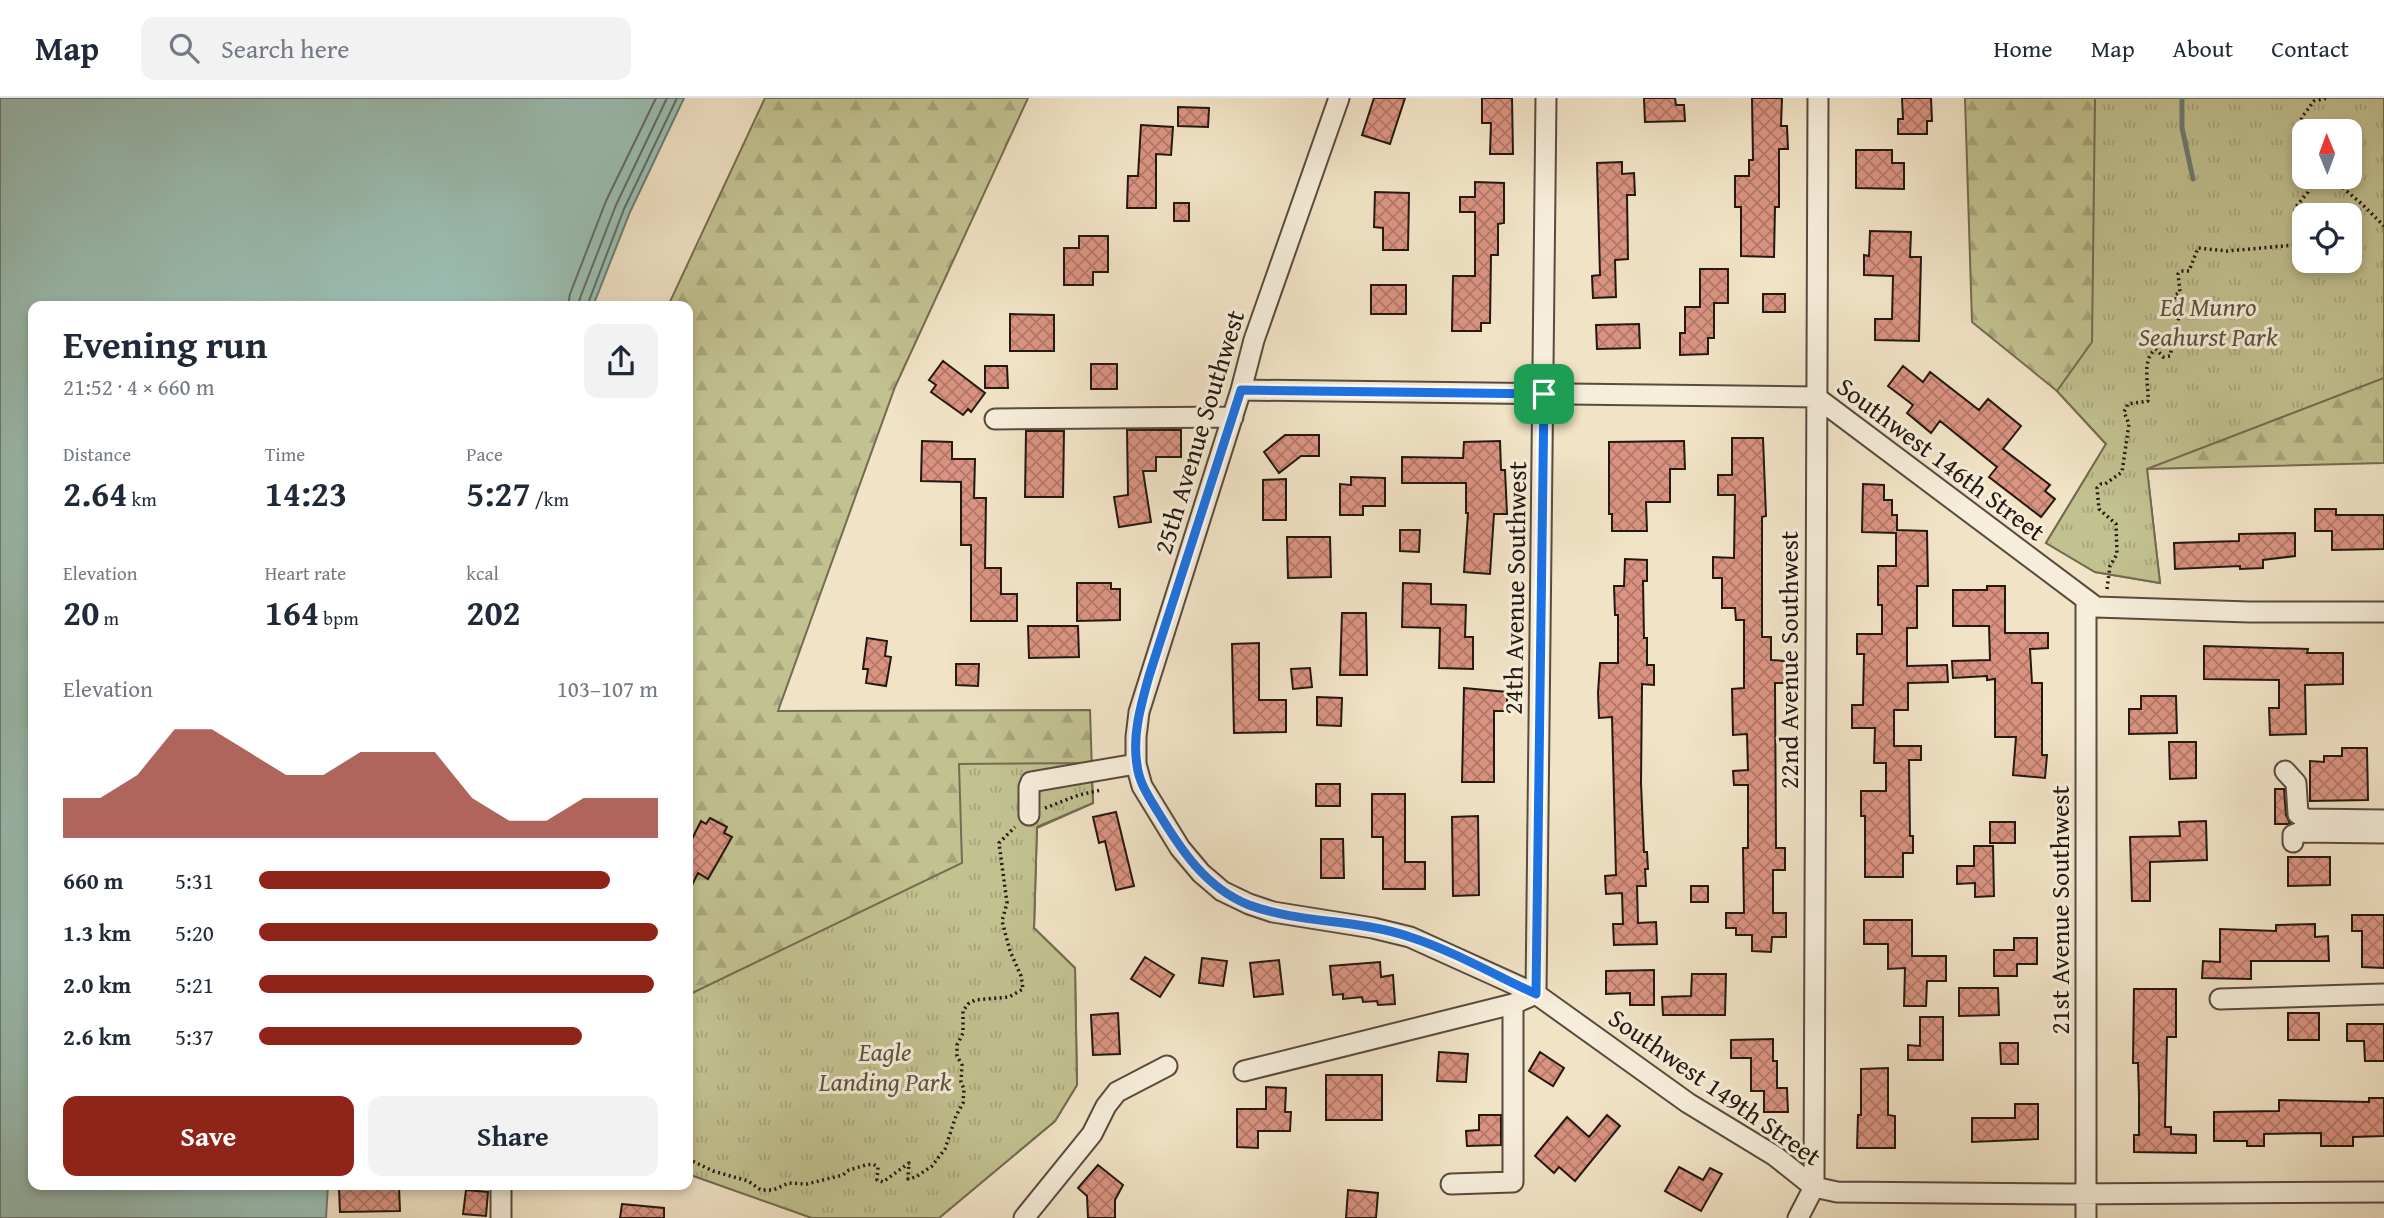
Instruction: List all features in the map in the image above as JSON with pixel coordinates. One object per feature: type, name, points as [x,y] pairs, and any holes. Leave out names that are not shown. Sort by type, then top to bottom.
[{"type":"street","name":"25th Avenue Southwest","points":[[1142,786],[1136,764],[1136,737],[1139,712],[1149,676],[1233,417],[1254,340],[1339,98]]},
{"type":"street","name":"24th Avenue Southwest","points":[[1536,994],[1546,98]]},
{"type":"street","name":"22nd Avenue Southwest","points":[[1798,1218],[1814,1187],[1818,98]]},
{"type":"street","name":"Southwest 146th Street","points":[[1241,390],[1816,397],[2096,605]]},
{"type":"street","points":[[996,419],[1233,417]]},
{"type":"street","points":[[2096,605],[2384,612]]},
{"type":"street","name":"21st Avenue Southwest","points":[[2086,1218],[2096,605]]},
{"type":"street","points":[[1029,798],[1031,782],[1037,780],[1136,764]]},
{"type":"street","points":[[2285,771],[2296,783],[2298,814],[2306,819],[2384,820]]},
{"type":"street","name":"Southwest 149th Street","points":[[1142,786],[1180,848],[1201,873],[1222,891],[1249,905],[1273,912],[1373,928],[1410,937],[1536,994],[1688,1103],[1775,1156],[1814,1187],[1837,1192],[2384,1192]]},
{"type":"street","points":[[2293,842],[2293,835],[2300,832],[2384,833]]},
{"type":"street","points":[[1244,1071],[1513,1004],[1536,994]]},
{"type":"street","points":[[2220,999],[2384,994]]},
{"type":"street","points":[[1451,1184],[1513,1182],[1513,1004]]},
{"type":"street","points":[[1024,1218],[1093,1134],[1105,1106],[1117,1092],[1167,1066]]},
{"type":"street","points":[[501,1190],[501,1218]]},
{"type":"path","points":[[2301,119],[2314,101],[2327,98]]},
{"type":"path","points":[[2096,605],[2117,554],[2116,524],[2099,509],[2098,488],[2122,472],[2129,424],[2124,412],[2128,404],[2148,401],[2147,360],[2151,352],[2156,349],[2164,356],[2170,356],[2180,312],[2175,295],[2180,292],[2178,274],[2181,271],[2189,271],[2198,248],[2227,251],[2295,245],[2299,238],[2295,208],[2309,189]]},
{"type":"path","points":[[2344,189],[2384,226]]},
{"type":"path","points":[[693,1161],[713,1171],[748,1181],[761,1190],[773,1190],[789,1183],[807,1184],[873,1164],[878,1167],[877,1180],[883,1182],[909,1163],[908,1179],[932,1166],[945,1149],[963,1102],[962,1065],[957,1056],[957,1045],[963,1033],[963,1011],[968,1003],[975,1000],[1009,997],[1023,989],[1002,921],[1007,903],[999,843],[1029,798],[1079,795],[1106,788]]},
{"type":"green space","points":[[765,98],[1028,98],[895,387],[778,711],[1090,710],[1093,803],[1037,828],[1034,928],[1075,968],[1077,1085],[1055,1121],[939,1218],[812,1218],[693,1176],[693,301],[670,301]]},
{"type":"green space","name":"Ed Munro Seahurst Park","points":[[1965,98],[2384,98],[2384,463],[2147,469],[2160,583],[2095,572],[2046,543],[2106,444],[2057,391],[1972,322]]},
{"type":"green space","name":"Ed Munro Seahurst Park","points":[[2095,98],[2384,98],[2384,378],[2147,469],[2160,583],[2095,572],[2046,543],[2106,444],[2057,391],[2092,342]]},
{"type":"green space","name":"Eagle Landing Park","points":[[1091,763],[1093,803],[1037,827],[1034,928],[1075,968],[1077,1085],[1055,1121],[939,1218],[812,1218],[693,1176],[693,993],[962,863],[959,764]]},
{"type":"water","points":[[0,98],[684,98],[630,212],[595,301],[28,301],[28,1190],[328,1190],[326,1218],[0,1218]]},
{"type":"building","points":[[1374,98],[1405,98],[1390,144],[1362,135]]},
{"type":"building","points":[[1482,98],[1512,98],[1513,154],[1490,154],[1491,123],[1482,123]]},
{"type":"building","points":[[1644,98],[1675,98],[1676,105],[1684,105],[1685,121],[1645,122]]},
{"type":"building","points":[[1752,98],[1782,98],[1781,126],[1787,126],[1788,149],[1779,149],[1779,207],[1775,207],[1774,257],[1741,256],[1741,207],[1735,207],[1735,176],[1749,176],[1749,160],[1753,160]]},
{"type":"building","points":[[1902,98],[1931,98],[1932,121],[1927,121],[1927,134],[1898,134],[1898,119],[1903,119]]},
{"type":"building","points":[[1178,107],[1209,108],[1208,127],[1178,126]]},
{"type":"building","points":[[1141,125],[1173,127],[1171,155],[1156,154],[1156,208],[1127,208],[1128,176],[1138,176]]},
{"type":"building","points":[[1856,150],[1892,150],[1892,163],[1904,163],[1904,189],[1856,188]]},
{"type":"building","points":[[1622,162],[1622,174],[1634,173],[1635,195],[1627,195],[1628,259],[1615,260],[1616,297],[1593,298],[1592,276],[1600,275],[1597,163]]},
{"type":"building","points":[[1475,182],[1504,183],[1504,223],[1498,224],[1498,255],[1491,255],[1490,323],[1481,323],[1481,331],[1452,331],[1453,276],[1475,276],[1475,212],[1460,212],[1460,197],[1475,197]]},
{"type":"building","points":[[1375,192],[1409,193],[1408,250],[1383,250],[1383,228],[1374,227]]},
{"type":"building","points":[[1174,203],[1189,203],[1189,221],[1174,221]]},
{"type":"building","points":[[1870,231],[1911,232],[1910,257],[1921,257],[1919,341],[1875,340],[1875,319],[1892,319],[1893,276],[1864,275],[1864,255],[1869,256]]},
{"type":"building","points":[[1079,236],[1108,236],[1108,272],[1093,272],[1093,285],[1064,285],[1064,248],[1079,248]]},
{"type":"building","points":[[1700,269],[1728,269],[1728,303],[1714,303],[1714,338],[1708,338],[1708,354],[1680,355],[1680,333],[1685,333],[1685,307],[1700,307]]},
{"type":"building","points":[[1371,285],[1406,285],[1406,314],[1371,314]]},
{"type":"building","points":[[1763,294],[1785,294],[1785,312],[1763,312]]},
{"type":"building","points":[[1010,314],[1054,315],[1054,351],[1010,351]]},
{"type":"building","points":[[1639,324],[1640,348],[1597,349],[1596,325]]},
{"type":"building","points":[[943,361],[985,393],[971,412],[968,409],[963,415],[931,392],[936,385],[929,380]]},
{"type":"building","points":[[1091,364],[1117,364],[1117,389],[1091,389]]},
{"type":"building","points":[[985,366],[1007,366],[1008,388],[985,388]]},
{"type":"building","points":[[1903,366],[1923,382],[1930,372],[1979,410],[1988,399],[2021,426],[2003,449],[2050,485],[2045,491],[2055,499],[2041,517],[1989,477],[1997,467],[1940,421],[1931,433],[1907,413],[1913,405],[1888,386]]},
{"type":"building","points":[[1127,430],[1181,430],[1181,457],[1156,457],[1156,471],[1143,471],[1151,522],[1119,527],[1114,497],[1128,495]]},
{"type":"building","points":[[1026,431],[1064,431],[1063,497],[1025,497]]},
{"type":"building","points":[[1285,435],[1319,435],[1319,456],[1301,456],[1279,473],[1264,452]]},
{"type":"building","points":[[1732,438],[1763,438],[1766,516],[1762,517],[1762,637],[1771,637],[1771,660],[1786,661],[1786,683],[1775,683],[1776,848],[1785,848],[1785,870],[1773,870],[1773,913],[1786,913],[1786,937],[1772,937],[1771,952],[1752,951],[1752,935],[1736,935],[1736,928],[1726,928],[1726,913],[1744,913],[1743,848],[1748,848],[1748,785],[1734,785],[1733,771],[1748,770],[1747,734],[1733,735],[1732,689],[1744,688],[1744,620],[1736,620],[1735,608],[1722,608],[1722,578],[1713,578],[1713,557],[1734,558],[1735,495],[1718,495],[1718,475],[1732,475]]},
{"type":"building","points":[[922,441],[952,442],[952,459],[975,459],[974,498],[986,498],[985,568],[1001,568],[1001,594],[1017,594],[1017,621],[971,621],[971,545],[961,545],[961,482],[921,481]]},
{"type":"building","points":[[1500,441],[1501,470],[1505,470],[1507,514],[1494,514],[1490,574],[1464,572],[1468,513],[1466,483],[1402,483],[1402,457],[1463,458],[1464,442]]},
{"type":"building","points":[[1684,441],[1685,469],[1670,469],[1670,502],[1646,502],[1647,531],[1612,531],[1612,514],[1609,514],[1609,442]]},
{"type":"building","points":[[1351,477],[1385,478],[1385,506],[1363,506],[1363,515],[1340,515],[1340,484],[1351,485]]},
{"type":"building","points":[[1286,479],[1286,520],[1263,520],[1263,480]]},
{"type":"building","points":[[1863,484],[1884,485],[1884,500],[1892,500],[1892,515],[1897,515],[1897,530],[1927,531],[1928,586],[1917,586],[1917,628],[1907,628],[1907,666],[1947,665],[1948,682],[1908,683],[1908,710],[1894,710],[1894,746],[1921,746],[1921,760],[1909,760],[1910,836],[1913,836],[1913,853],[1903,853],[1903,877],[1865,877],[1865,816],[1861,816],[1861,791],[1886,791],[1886,763],[1874,763],[1875,728],[1852,728],[1852,705],[1863,705],[1864,654],[1857,654],[1857,634],[1882,634],[1882,605],[1878,605],[1878,566],[1896,566],[1896,533],[1862,532]]},
{"type":"building","points":[[2315,509],[2336,509],[2336,515],[2384,515],[2384,549],[2332,550],[2332,531],[2315,531]]},
{"type":"building","points":[[1400,530],[1420,530],[1419,552],[1400,551]]},
{"type":"building","points":[[2295,533],[2295,556],[2263,560],[2263,568],[2240,569],[2240,566],[2175,569],[2174,543],[2239,541],[2239,534]]},
{"type":"building","points":[[1287,537],[1330,537],[1331,577],[1288,578]]},
{"type":"building","points":[[1625,559],[1647,560],[1647,581],[1643,581],[1644,638],[1647,638],[1647,665],[1654,665],[1654,685],[1642,684],[1641,783],[1644,852],[1647,852],[1648,869],[1645,869],[1646,886],[1637,886],[1638,923],[1656,922],[1657,944],[1614,945],[1613,924],[1623,924],[1622,893],[1606,894],[1605,876],[1616,875],[1612,717],[1599,718],[1598,693],[1600,663],[1618,663],[1618,615],[1615,615],[1614,586],[1624,586]]},
{"type":"building","points":[[1077,583],[1111,583],[1111,589],[1120,589],[1120,620],[1077,621]]},
{"type":"building","points":[[1403,583],[1431,584],[1431,604],[1466,605],[1465,637],[1473,637],[1473,669],[1439,668],[1440,628],[1402,627]]},
{"type":"building","points":[[1987,586],[2005,586],[2005,633],[2048,633],[2048,648],[2030,649],[2032,683],[2042,683],[2042,755],[2047,755],[2045,778],[2013,775],[2016,737],[1995,737],[1995,679],[1987,680],[1987,676],[1953,678],[1952,661],[1990,660],[1989,626],[1953,626],[1953,590],[1987,590]]},
{"type":"building","points":[[1342,613],[1366,613],[1367,675],[1340,675]]},
{"type":"building","points":[[1028,626],[1078,626],[1079,657],[1029,658]]},
{"type":"building","points":[[867,638],[887,641],[885,656],[891,657],[886,686],[866,683],[868,669],[863,669]]},
{"type":"building","points":[[1259,643],[1259,700],[1286,700],[1286,732],[1234,733],[1232,644]]},
{"type":"building","points":[[2204,646],[2308,649],[2307,653],[2343,653],[2343,684],[2305,685],[2306,734],[2270,735],[2269,708],[2279,708],[2279,680],[2204,679]]},
{"type":"building","points":[[956,664],[979,664],[978,686],[956,685]]},
{"type":"building","points":[[1310,668],[1312,687],[1293,689],[1291,669]]},
{"type":"building","points":[[1464,688],[1507,692],[1507,711],[1494,711],[1494,782],[1462,782]]},
{"type":"building","points":[[2141,696],[2176,696],[2177,733],[2129,734],[2129,709],[2141,709]]},
{"type":"building","points":[[1317,697],[1342,698],[1341,726],[1317,725]]},
{"type":"building","points":[[2169,742],[2196,742],[2196,778],[2170,779]]},
{"type":"building","points":[[2342,748],[2367,748],[2368,800],[2310,801],[2310,761],[2324,762],[2324,756],[2342,756]]},
{"type":"building","points":[[1316,784],[1340,784],[1340,806],[1316,806]]},
{"type":"building","points":[[2275,789],[2284,789],[2286,815],[2290,823],[2288,824],[2275,824]]},
{"type":"building","points":[[1372,794],[1405,794],[1405,862],[1425,862],[1425,889],[1383,889],[1383,837],[1372,837]]},
{"type":"building","points":[[1116,812],[1134,886],[1116,890],[1105,841],[1099,843],[1093,817]]},
{"type":"building","points":[[1478,816],[1479,895],[1453,896],[1452,817]]},
{"type":"building","points":[[710,818],[727,827],[724,833],[732,837],[708,879],[698,873],[693,883],[693,837],[701,821],[706,824]]},
{"type":"building","points":[[2206,821],[2207,860],[2150,862],[2150,901],[2132,901],[2130,837],[2180,836],[2179,822]]},
{"type":"building","points":[[1990,822],[2015,822],[2015,843],[1990,843]]},
{"type":"building","points":[[1321,839],[1343,839],[1344,878],[1321,878]]},
{"type":"building","points":[[1974,846],[1993,846],[1994,896],[1975,897],[1975,883],[1957,884],[1957,866],[1974,866]]},
{"type":"building","points":[[2288,857],[2330,857],[2330,885],[2288,886]]},
{"type":"building","points":[[1691,886],[1708,886],[1708,902],[1691,902]]},
{"type":"building","points":[[2352,915],[2384,915],[2384,968],[2362,967],[2362,931],[2352,931]]},
{"type":"building","points":[[1864,920],[1912,920],[1912,956],[1946,956],[1946,981],[1927,981],[1926,1006],[1904,1006],[1905,968],[1888,969],[1888,944],[1864,944]]},
{"type":"building","points":[[2315,924],[2315,937],[2328,936],[2329,961],[2251,961],[2251,979],[2202,978],[2203,961],[2220,962],[2220,929],[2276,931],[2276,925]]},
{"type":"building","points":[[2014,938],[2037,938],[2037,964],[2017,964],[2017,976],[1994,976],[1994,950],[2014,950]]},
{"type":"building","points":[[1145,957],[1174,975],[1160,997],[1131,979]]},
{"type":"building","points":[[1202,958],[1227,961],[1223,986],[1199,983]]},
{"type":"building","points":[[1279,960],[1283,994],[1254,997],[1250,963]]},
{"type":"building","points":[[1380,962],[1381,977],[1393,975],[1395,1004],[1378,1005],[1377,1001],[1363,1002],[1362,997],[1343,999],[1343,994],[1333,995],[1330,966]]},
{"type":"building","points":[[1654,970],[1654,1005],[1630,1005],[1630,993],[1606,994],[1606,971]]},
{"type":"building","points":[[1692,974],[1726,974],[1725,1015],[1663,1015],[1662,997],[1691,996]]},
{"type":"building","points":[[1959,988],[1998,988],[1999,1015],[1959,1016]]},
{"type":"building","points":[[2134,989],[2176,989],[2176,1037],[2167,1037],[2165,1127],[2171,1127],[2171,1134],[2196,1135],[2196,1153],[2134,1152],[2134,1135],[2139,1135],[2139,1096],[2138,1063],[2133,1063]]},
{"type":"building","points":[[1118,1013],[1120,1054],[1093,1055],[1091,1015]]},
{"type":"building","points":[[2288,1013],[2319,1013],[2319,1040],[2288,1040]]},
{"type":"building","points":[[1920,1017],[1943,1017],[1943,1060],[1908,1060],[1908,1045],[1920,1046]]},
{"type":"building","points":[[2347,1024],[2384,1024],[2384,1061],[2365,1061],[2364,1041],[2347,1041]]},
{"type":"building","points":[[1773,1039],[1773,1061],[1777,1061],[1777,1088],[1787,1088],[1788,1112],[1764,1112],[1764,1091],[1751,1091],[1751,1058],[1731,1058],[1731,1040]]},
{"type":"building","points":[[2000,1043],[2018,1043],[2018,1064],[2001,1064]]},
{"type":"building","points":[[1439,1052],[1468,1054],[1466,1082],[1437,1081]]},
{"type":"building","points":[[1540,1052],[1564,1068],[1553,1086],[1529,1071]]},
{"type":"building","points":[[1888,1068],[1888,1115],[1895,1116],[1895,1148],[1857,1148],[1858,1115],[1861,1115],[1861,1069]]},
{"type":"building","points":[[1326,1075],[1382,1075],[1382,1120],[1326,1120]]},
{"type":"building","points":[[1266,1087],[1286,1088],[1285,1112],[1291,1112],[1290,1131],[1258,1131],[1258,1148],[1237,1147],[1237,1109],[1266,1109]]},
{"type":"building","points":[[2369,1098],[2384,1098],[2384,1136],[2353,1137],[2353,1146],[2321,1146],[2321,1133],[2264,1134],[2264,1146],[2247,1146],[2247,1141],[2214,1141],[2214,1112],[2279,1111],[2279,1100],[2369,1102]]},
{"type":"building","points":[[2015,1104],[2038,1104],[2038,1139],[1972,1142],[1972,1118],[2015,1118]]},
{"type":"building","points":[[1479,1115],[1501,1115],[1501,1145],[1467,1146],[1466,1131],[1479,1130]]},
{"type":"building","points":[[1607,1115],[1620,1126],[1575,1181],[1559,1167],[1554,1173],[1535,1156],[1567,1117],[1589,1137]]},
{"type":"building","points":[[1098,1165],[1123,1185],[1115,1200],[1115,1218],[1088,1218],[1087,1196],[1078,1188]]},
{"type":"building","points":[[1679,1167],[1703,1180],[1710,1168],[1722,1174],[1701,1211],[1665,1191]]},
{"type":"building","points":[[339,1190],[399,1190],[400,1211],[340,1212]]},
{"type":"building","points":[[466,1190],[488,1192],[486,1216],[463,1214]]},
{"type":"building","points":[[1348,1190],[1378,1193],[1376,1218],[1346,1218]]},
{"type":"building","points":[[622,1204],[664,1208],[664,1218],[620,1218]]},
{"type":"waterway","points":[[2182,98],[2182,128],[2193,179]]},
{"type":"route","points":[[1241,390],[1544,394],[1536,971],[1536,994],[1410,937],[1373,928],[1273,912],[1249,905],[1222,891],[1201,873],[1180,848],[1142,786],[1136,764],[1136,737],[1139,712],[1149,676],[1241,390]]}]
